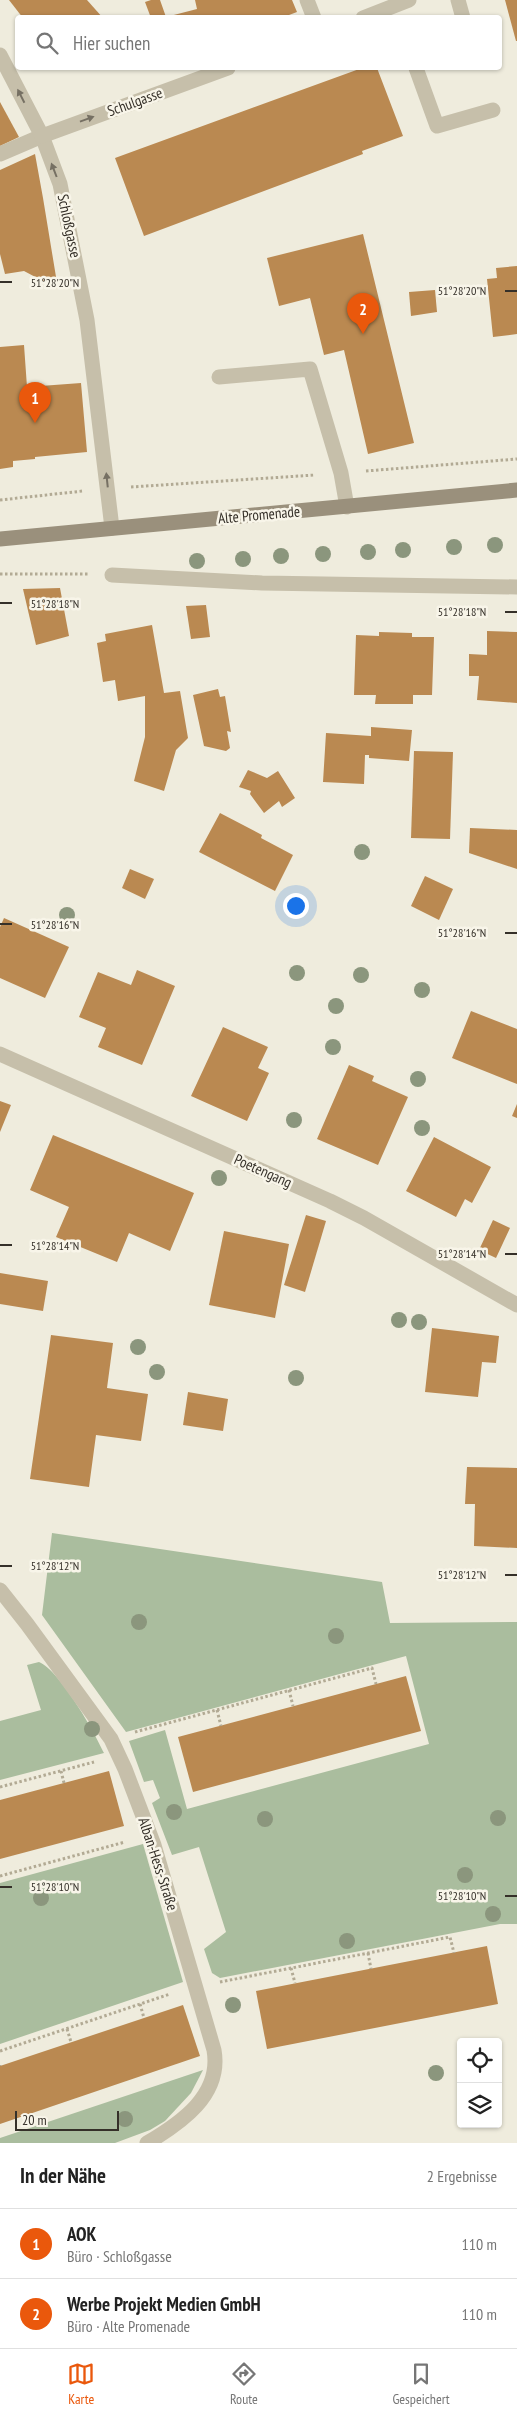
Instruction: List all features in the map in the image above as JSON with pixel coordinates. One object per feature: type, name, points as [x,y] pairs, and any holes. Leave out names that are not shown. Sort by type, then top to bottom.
[{"type":"main road","name":"Alte Promenade","points":[[0,538],[517,490]]},
{"type":"street","points":[[307,0],[313,15]]},
{"type":"street","points":[[371,15],[409,0]]},
{"type":"street","points":[[458,0],[462,15]]},
{"type":"street","name":"Schloßgasse","points":[[0,56],[42,136],[60,184],[80,282],[96,380],[112,528]]},
{"type":"street","name":"Schulgasse","points":[[0,154],[42,136],[223,70]]},
{"type":"street","points":[[417,70],[437,126],[493,110]]},
{"type":"street","points":[[219,377],[310,369],[341,473],[347,507]]},
{"type":"street","points":[[112,575],[262,583],[517,587]]},
{"type":"street","name":"Poetengang","points":[[0,1054],[330,1201],[364,1218],[517,1305]]},
{"type":"street","name":"Alban-Hess-Straße","points":[[0,1590],[111,1739],[120,1756],[150,1835],[214,2050],[216,2070],[212,2085],[199,2102],[179,2122],[147,2143]]},
{"type":"path","points":[[0,500],[108,488],[341,473],[517,458]]},
{"type":"path","points":[[0,574],[112,575]]},
{"type":"path","points":[[111,1739],[372,1668],[376,1684]]},
{"type":"path","points":[[289,1690],[293,1706]]},
{"type":"path","points":[[217,1710],[221,1726]]},
{"type":"path","points":[[0,1787],[120,1756]]},
{"type":"path","points":[[61,1771],[64,1783]]},
{"type":"path","points":[[0,1876],[150,1835]]},
{"type":"path","points":[[450,1937],[454,1953]]},
{"type":"path","points":[[368,1953],[371,1969]]},
{"type":"path","points":[[291,1968],[295,1984]]},
{"type":"path","points":[[140,2004],[144,2018]]},
{"type":"path","points":[[67,2028],[71,2042]]},
{"type":"green space","points":[[52,1533],[382,1582],[390,1623],[517,1622],[517,1924],[500,1924],[220,1978],[212,1973],[204,1949],[226,1932],[199,1847],[172,1855],[152,1803],[160,1798],[153,1780],[144,1782],[129,1741],[165,1730],[187,1809],[429,1744],[406,1656],[126,1732],[42,1615]]},
{"type":"green space","points":[[39,1662],[57,1677],[76,1703],[104,1753],[0,1780],[0,1721],[41,1710],[27,1665]]},
{"type":"green space","points":[[143,1844],[183,1982],[0,2044],[0,1883]]},
{"type":"green space","points":[[203,2070],[191,2093],[165,2121],[150,2130],[115,2143],[0,2143],[0,2138]]},
{"type":"building","points":[[9,0],[87,0],[100,15],[21,15]]},
{"type":"building","points":[[160,0],[165,15],[150,15],[145,2]]},
{"type":"building","points":[[195,0],[292,0],[297,12],[289,15],[174,15],[197,9]]},
{"type":"building","points":[[505,0],[517,0],[517,41],[516,41]]},
{"type":"building","points":[[357,70],[378,70],[403,136],[362,151],[363,154],[144,236],[115,158]]},
{"type":"building","points":[[0,102],[19,137],[0,146]]},
{"type":"building","points":[[35,154],[58,289],[24,271],[5,274],[0,254],[0,170]]},
{"type":"building","points":[[363,234],[414,443],[368,454],[344,350],[324,355],[310,298],[279,306],[267,258]]},
{"type":"building","points":[[517,266],[517,334],[493,337],[487,279],[497,278],[496,268]]},
{"type":"building","points":[[435,290],[437,312],[411,316],[409,292]]},
{"type":"building","points":[[24,345],[27,387],[81,383],[87,452],[13,461],[13,467],[0,469],[0,347]]},
{"type":"building","points":[[60,588],[69,636],[36,645],[23,589]]},
{"type":"building","points":[[206,605],[210,637],[191,639],[186,606]]},
{"type":"building","points":[[152,625],[164,693],[180,691],[188,738],[176,750],[164,791],[134,781],[145,737],[145,696],[118,701],[115,680],[103,682],[97,643],[106,641],[105,634]]},
{"type":"building","points":[[487,631],[517,632],[517,703],[477,700],[479,676],[469,676],[469,654],[487,655]]},
{"type":"building","points":[[379,632],[412,633],[412,637],[434,637],[432,695],[413,695],[413,704],[375,704],[376,695],[354,695],[356,635],[379,636]]},
{"type":"building","points":[[218,689],[220,697],[225,696],[231,732],[227,731],[230,748],[226,751],[204,746],[193,695]]},
{"type":"building","points":[[371,727],[412,730],[409,761],[369,758],[369,755],[365,755],[364,784],[323,782],[326,733],[371,736]]},
{"type":"building","points":[[414,751],[453,752],[450,839],[411,838]]},
{"type":"building","points":[[248,770],[267,778],[278,771],[295,798],[282,807],[279,801],[264,813],[250,794],[251,791],[239,787]]},
{"type":"building","points":[[220,813],[262,835],[261,838],[293,855],[275,891],[199,852]]},
{"type":"building","points":[[470,828],[517,830],[517,869],[469,853]]},
{"type":"building","points":[[130,869],[154,879],[145,899],[122,888]]},
{"type":"building","points":[[425,876],[453,889],[439,920],[411,906]]},
{"type":"building","points":[[4,918],[69,947],[45,998],[0,978],[0,927]]},
{"type":"building","points":[[137,970],[175,986],[142,1065],[98,1047],[106,1028],[79,1017],[98,972],[131,985]]},
{"type":"building","points":[[471,1011],[517,1029],[517,1084],[452,1058]]},
{"type":"building","points":[[223,1027],[268,1047],[258,1068],[269,1073],[247,1121],[191,1096]]},
{"type":"building","points":[[349,1065],[374,1076],[372,1081],[408,1097],[378,1165],[317,1139]]},
{"type":"building","points":[[0,1101],[11,1105],[0,1132]]},
{"type":"building","points":[[517,1104],[517,1118],[512,1116]]},
{"type":"building","points":[[53,1135],[194,1193],[170,1251],[129,1233],[117,1262],[56,1237],[69,1207],[30,1190]]},
{"type":"building","points":[[434,1137],[491,1167],[472,1203],[465,1199],[456,1217],[406,1191]]},
{"type":"building","points":[[306,1215],[326,1221],[305,1292],[284,1285]]},
{"type":"building","points":[[493,1220],[510,1228],[496,1258],[479,1250]]},
{"type":"building","points":[[224,1231],[289,1244],[275,1318],[209,1305]]},
{"type":"building","points":[[0,1273],[48,1281],[43,1311],[0,1304]]},
{"type":"building","points":[[432,1328],[499,1336],[496,1363],[482,1362],[478,1397],[425,1392]]},
{"type":"building","points":[[51,1335],[113,1343],[107,1388],[148,1394],[141,1441],[96,1435],[89,1487],[30,1479]]},
{"type":"building","points":[[188,1392],[228,1399],[223,1431],[183,1425]]},
{"type":"building","points":[[467,1467],[517,1468],[517,1548],[474,1546],[475,1504],[465,1504]]},
{"type":"building","points":[[406,1676],[421,1731],[193,1792],[178,1737]]},
{"type":"building","points":[[109,1771],[124,1826],[0,1859],[0,1800]]},
{"type":"building","points":[[487,1946],[498,2004],[267,2049],[256,1991]]},
{"type":"building","points":[[183,2005],[200,2056],[0,2124],[0,2066]]},
{"type":"place","name":"Werbe Projekt Medien GmbH","points":[[363,334]]},
{"type":"place","name":"AOK","points":[[35,423]]}]
